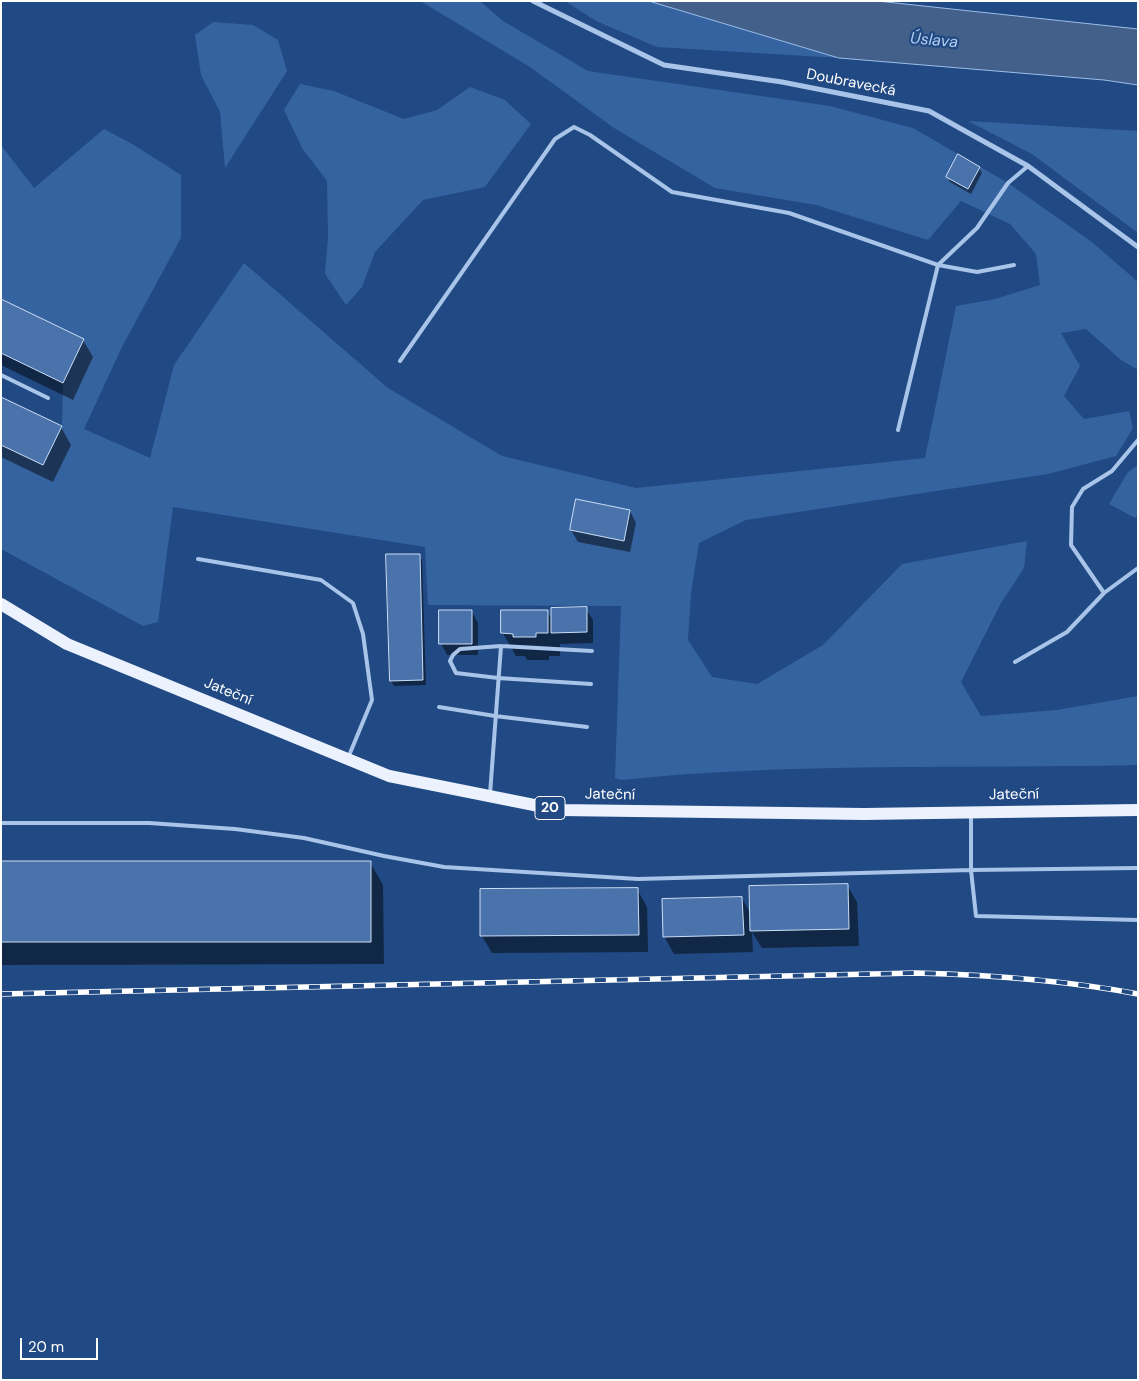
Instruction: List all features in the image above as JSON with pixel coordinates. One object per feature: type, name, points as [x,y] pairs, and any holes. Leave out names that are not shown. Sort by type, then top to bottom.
[{"type":"main road","name":"Jateční","points":[[1,604],[67,644],[389,776],[559,810],[864,814],[1138,810]]},
{"type":"street","name":"Doubravecká","points":[[533,1],[664,65],[782,82],[929,111],[1028,166],[1138,247]]},
{"type":"lane","points":[[400,361],[555,139],[574,127],[590,135],[672,192],[789,213],[938,265],[977,272],[1014,265]]},
{"type":"lane","points":[[898,430],[938,265],[977,228],[1008,183],[1028,166]]},
{"type":"lane","points":[[1,375],[48,398]]},
{"type":"lane","points":[[1104,593],[1071,545],[1072,507],[1082,489],[1112,471],[1138,440]]},
{"type":"lane","points":[[198,559],[321,580],[353,603],[363,634],[372,700],[347,759]]},
{"type":"lane","points":[[1015,662],[1067,632],[1104,593],[1138,568]]},
{"type":"lane","points":[[490,796],[501,646]]},
{"type":"lane","points":[[591,684],[498,678],[456,673],[450,661],[453,655],[460,649],[501,646],[592,651]]},
{"type":"lane","points":[[439,707],[587,727]]},
{"type":"lane","points":[[971,812],[971,870],[976,916],[1138,920]]},
{"type":"lane","points":[[1,823],[150,823],[235,829],[304,838],[444,867],[638,879],[971,870],[1138,868]]},
{"type":"shaded area","points":[[420,1],[480,1],[503,21],[588,71],[830,106],[913,128],[1008,183],[1092,242],[1138,282],[1138,370],[1121,360],[1086,329],[1061,333],[1080,366],[1064,396],[1084,419],[1129,411],[1133,428],[1116,456],[1048,474],[746,520],[699,543],[691,593],[688,640],[712,677],[757,684],[823,645],[902,564],[1027,541],[1024,568],[1001,603],[961,682],[981,716],[1057,710],[1138,696],[1138,765],[814,768],[685,774],[621,780],[615,778],[621,606],[428,605],[425,547],[173,507],[158,622],[143,626],[1,549],[1,445],[43,465],[62,426],[63,383],[84,339],[1,299],[1,145],[34,188],[104,129],[134,145],[181,175],[181,238],[122,347],[84,429],[150,458],[174,365],[244,263],[388,388],[502,456],[636,488],[925,458],[956,306],[995,299],[1040,285],[1036,254],[1010,224],[961,201],[928,240],[816,205],[715,188],[614,128],[530,67]]},
{"type":"shaded area","points":[[565,1],[649,1],[839,58],[657,47],[596,21]]},
{"type":"shaded area","points":[[213,22],[253,25],[278,40],[287,71],[225,168],[220,112],[201,75],[195,35]]},
{"type":"shaded area","points":[[300,84],[334,91],[404,119],[437,110],[470,87],[505,100],[531,124],[485,187],[423,200],[375,252],[362,287],[346,305],[325,274],[328,237],[327,181],[302,148],[284,110]]},
{"type":"shaded area","points":[[968,121],[1138,131],[1138,233],[1032,154]]},
{"type":"shaded area","points":[[1138,465],[1138,515],[1135,518],[1109,504],[1128,472]]},
{"type":"water","name":"Úslava","points":[[649,1],[877,1],[1138,29],[1138,85],[1104,80],[839,58]]},
{"type":"building","points":[[958,154],[980,167],[968,189],[946,177]]},
{"type":"building","points":[[1,299],[84,339],[63,383],[1,353]]},
{"type":"building","points":[[1,397],[62,426],[43,465],[1,445]]},
{"type":"building","points":[[576,499],[630,510],[624,541],[570,530]]},
{"type":"building","points":[[386,554],[420,554],[423,680],[390,681]]},
{"type":"building","points":[[587,607],[587,632],[551,633],[551,608]]},
{"type":"building","points":[[439,610],[472,610],[472,644],[439,644]]},
{"type":"building","points":[[501,610],[548,610],[548,633],[536,633],[536,637],[513,637],[513,634],[501,633]]},
{"type":"building","points":[[1,861],[371,861],[371,942],[1,942]]},
{"type":"building","points":[[848,884],[849,929],[750,931],[749,886]]},
{"type":"building","points":[[638,888],[639,935],[480,936],[480,889]]},
{"type":"building","points":[[742,897],[744,935],[663,937],[662,899]]},
{"type":"railway","points":[[1,994],[916,973],[1027,979],[1083,985],[1138,994]]}]
